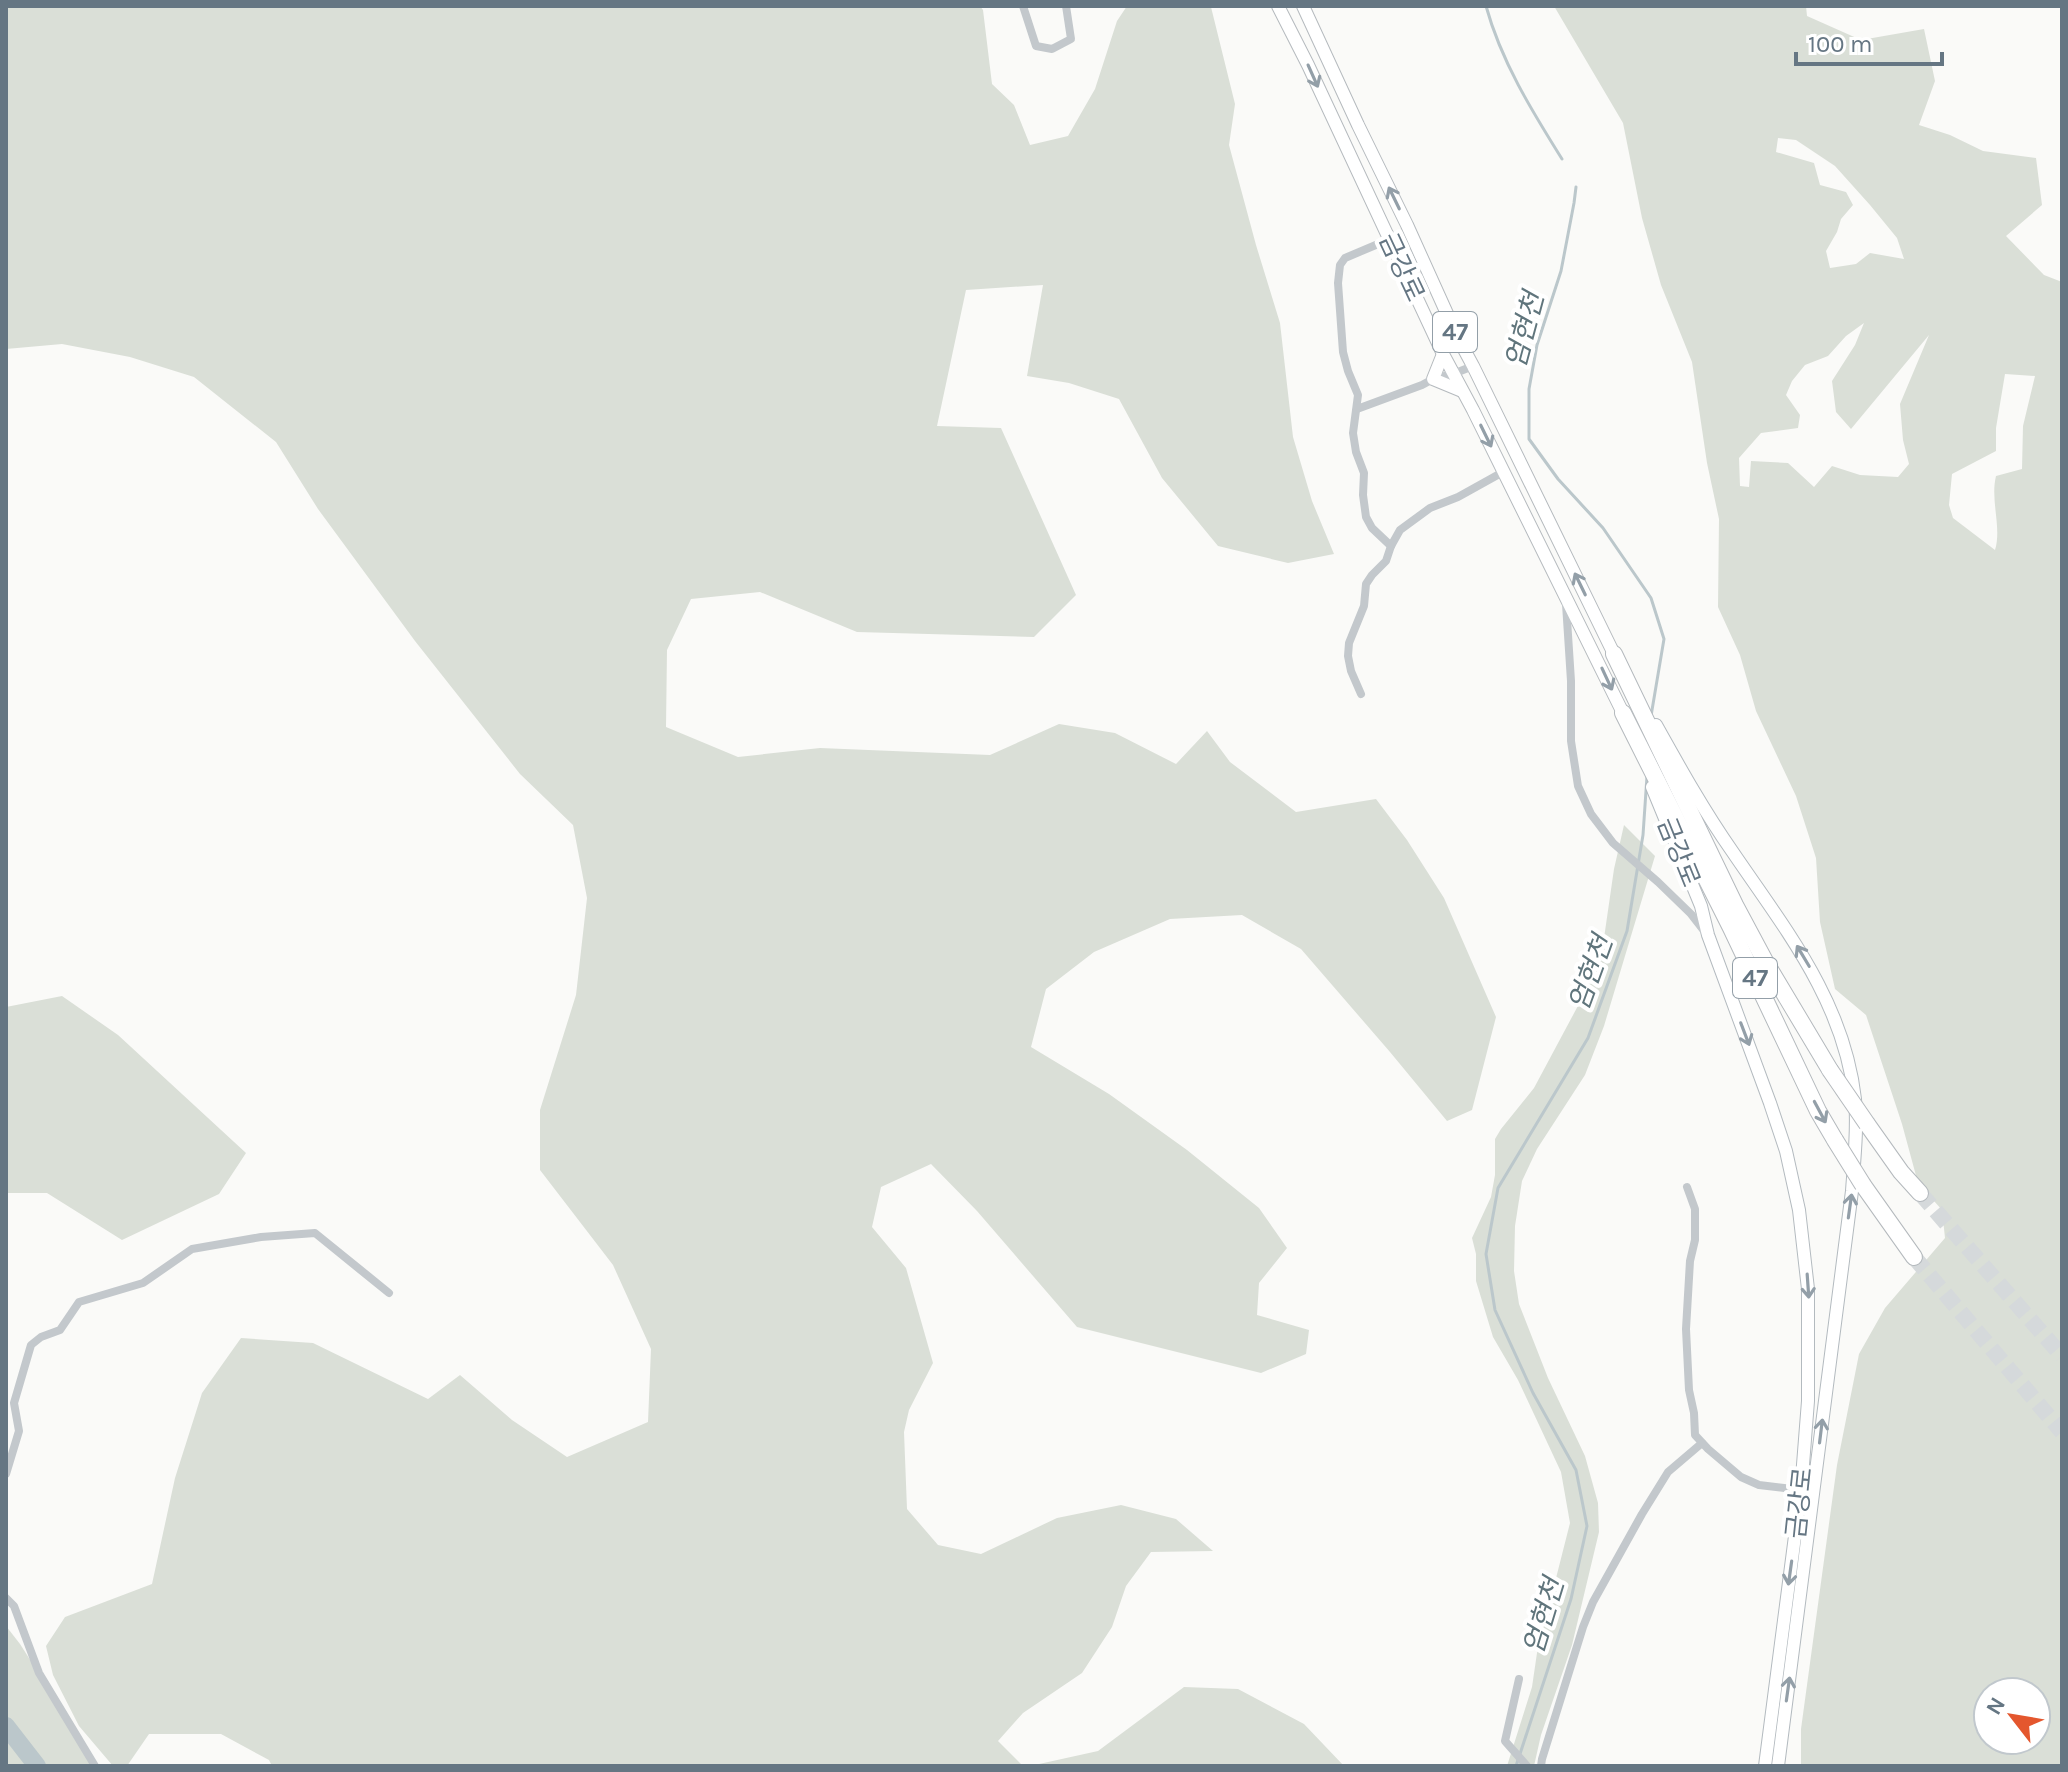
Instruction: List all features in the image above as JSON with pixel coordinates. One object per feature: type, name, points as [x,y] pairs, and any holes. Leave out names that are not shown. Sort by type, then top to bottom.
[{"type":"highway","name":"47","points":[[1620,663],[1676,772],[1735,905],[1766,963],[1830,1070],[1901,1172],[1920,1193]]},
{"type":"highway","name":"47","points":[[1623,713],[1672,822],[1818,1111],[1863,1185],[1914,1257]]},
{"type":"main road","name":"금강로","points":[[1278,6],[1416,299],[1623,713]]},
{"type":"main road","name":"금강로","points":[[1303,6],[1458,338],[1620,663]]},
{"type":"main road","points":[[1443,354],[1433,379],[1462,391]]},
{"type":"main road","name":"금강로","points":[[1676,772],[1801,951],[1822,988],[1847,1059],[1855,1100],[1852,1191],[1778,1766]]},
{"type":"main road","name":"금강로","points":[[1672,822],[1708,935],[1786,1151],[1799,1210],[1808,1289],[1808,1401],[1801,1490],[1765,1766]]},
{"type":"street","points":[[1023,6],[1036,46],[1052,49],[1071,39],[1066,6]]},
{"type":"street","points":[[1390,239],[1345,258],[1340,265],[1338,283],[1343,352],[1358,395],[1353,433],[1364,473],[1366,517],[1372,528],[1391,546]]},
{"type":"street","points":[[1357,409],[1473,366]]},
{"type":"street","points":[[1361,694],[1351,671],[1349,643],[1364,606],[1366,584],[1386,561],[1400,530],[1430,508],[1458,497],[1503,472]]},
{"type":"street","points":[[1565,595],[1571,670],[1571,741],[1578,786],[1591,814],[1613,843],[1654,878],[1708,935]]},
{"type":"street","points":[[1687,1187],[1695,1209],[1686,1329],[1695,1435],[1741,1477],[1759,1485],[1801,1490]]},
{"type":"street","points":[[6,1474],[19,1431],[14,1403],[31,1345],[41,1337],[60,1330],[79,1302],[143,1283],[192,1249],[261,1237],[315,1233],[389,1293]]},
{"type":"street","points":[[1541,1766],[1593,1602],[1668,1472],[1702,1443]]},
{"type":"street","points":[[6,1598],[14,1606],[39,1673],[95,1766]]},
{"type":"street","points":[[1519,1679],[1505,1741],[1527,1766]]},
{"type":"shaded area","points":[[6,6],[980,6],[992,84],[1014,105],[1030,145],[1068,136],[1095,89],[1117,21],[1127,6],[1211,7],[1235,104],[1229,145],[1280,323],[1293,437],[1312,501],[1334,554],[1288,563],[1218,546],[1162,478],[1119,399],[1069,383],[1027,376],[1043,285],[966,290],[937,426],[1001,428],[1076,595],[1034,637],[857,632],[760,592],[691,599],[667,650],[666,727],[738,757],[820,748],[990,755],[1059,724],[1115,733],[1176,764],[1207,731],[1230,762],[1296,812],[1376,799],[1444,898],[1496,1017],[1472,1110],[1447,1121],[1301,949],[1242,915],[1170,919],[1094,952],[1046,989],[1031,1047],[1109,1094],[1187,1150],[1259,1208],[1287,1248],[1259,1283],[1257,1315],[1309,1330],[1306,1354],[1261,1373],[1077,1327],[977,1211],[931,1164],[881,1187],[872,1227],[906,1268],[933,1363],[909,1410],[904,1432],[907,1509],[938,1545],[981,1554],[1057,1518],[1121,1505],[1176,1519],[1213,1551],[1151,1552],[1126,1586],[1112,1627],[1082,1673],[1023,1713],[998,1741],[1023,1766],[272,1766],[269,1760],[221,1734],[149,1734],[127,1766],[113,1766],[79,1726],[53,1675],[46,1646],[65,1617],[152,1584],[175,1478],[202,1393],[241,1338],[313,1343],[428,1399],[460,1375],[512,1420],[567,1457],[648,1422],[651,1349],[613,1265],[540,1170],[540,1110],[576,995],[587,898],[573,825],[520,774],[415,641],[318,509],[276,442],[194,377],[130,357],[62,344],[6,349]]},
{"type":"shaded area","points":[[1554,6],[1806,6],[1807,16],[1861,40],[1924,29],[1935,81],[1919,125],[1950,135],[1983,151],[2036,158],[2042,205],[2006,236],[2044,275],[2062,282],[2062,1766],[1801,1766],[1801,1729],[1837,1465],[1859,1354],[1885,1308],[1945,1238],[1942,1210],[1918,1183],[1866,1015],[1835,989],[1820,922],[1816,858],[1796,796],[1756,711],[1740,655],[1718,607],[1719,519],[1692,362],[1661,285],[1642,218],[1623,123]],"holes":[[[1778,138],[1796,140],[1835,166],[1897,238],[1904,259],[1870,253],[1856,264],[1830,268],[1826,251],[1841,219],[1853,205],[1846,192],[1820,185],[1814,163],[1776,152]],[[1864,323],[1855,345],[1832,381],[1836,412],[1851,429],[1929,335],[1900,404],[1909,464],[1898,477],[1860,475],[1832,466],[1814,487],[1788,463],[1751,461],[1749,487],[1740,486],[1739,458],[1761,433],[1798,428],[1800,415],[1786,395],[1792,381],[1805,365],[1828,356],[1846,336]],[[2005,374],[2035,376],[2023,426],[2022,469],[1996,476],[1995,550],[1953,518],[1949,505],[1952,474],[1996,451],[1996,428]]]},
{"type":"shaded area","points":[[1624,825],[1655,856],[1604,1026],[1585,1075],[1537,1149],[1522,1181],[1515,1226],[1514,1271],[1519,1304],[1548,1378],[1585,1456],[1598,1503],[1599,1532],[1572,1645],[1541,1735],[1534,1766],[1507,1766],[1532,1687],[1537,1653],[1570,1523],[1561,1472],[1518,1380],[1493,1337],[1476,1281],[1476,1254],[1472,1238],[1491,1197],[1495,1175],[1495,1139],[1534,1088],[1580,1002],[1603,945]]},
{"type":"shaded area","points":[[62,996],[118,1035],[246,1153],[219,1194],[122,1240],[47,1193],[6,1193],[6,1007]]},
{"type":"shaded area","points":[[6,1626],[20,1644],[98,1766],[6,1766]]},
{"type":"shaded area","points":[[1184,1687],[1238,1689],[1304,1724],[1344,1766],[1030,1766],[1098,1751]]},
{"type":"waterway","name":"엄현천","points":[[1486,6],[1509,66],[1562,159]]},
{"type":"waterway","name":"엄현천","points":[[1576,187],[1561,271],[1537,345],[1529,389],[1529,439],[1558,479],[1603,528],[1651,598],[1664,639],[1651,716]]},
{"type":"waterway","name":"엄현천","points":[[1516,1766],[1571,1599],[1587,1526],[1576,1470],[1533,1393],[1495,1310],[1486,1254],[1498,1188],[1588,1038],[1627,931],[1643,835],[1647,776]]},
{"type":"waterway","points":[[6,1726],[37,1766]]},
{"type":"tunnel","points":[[1920,1193],[2062,1356]]},
{"type":"tunnel","points":[[1914,1257],[2062,1432]]}]
